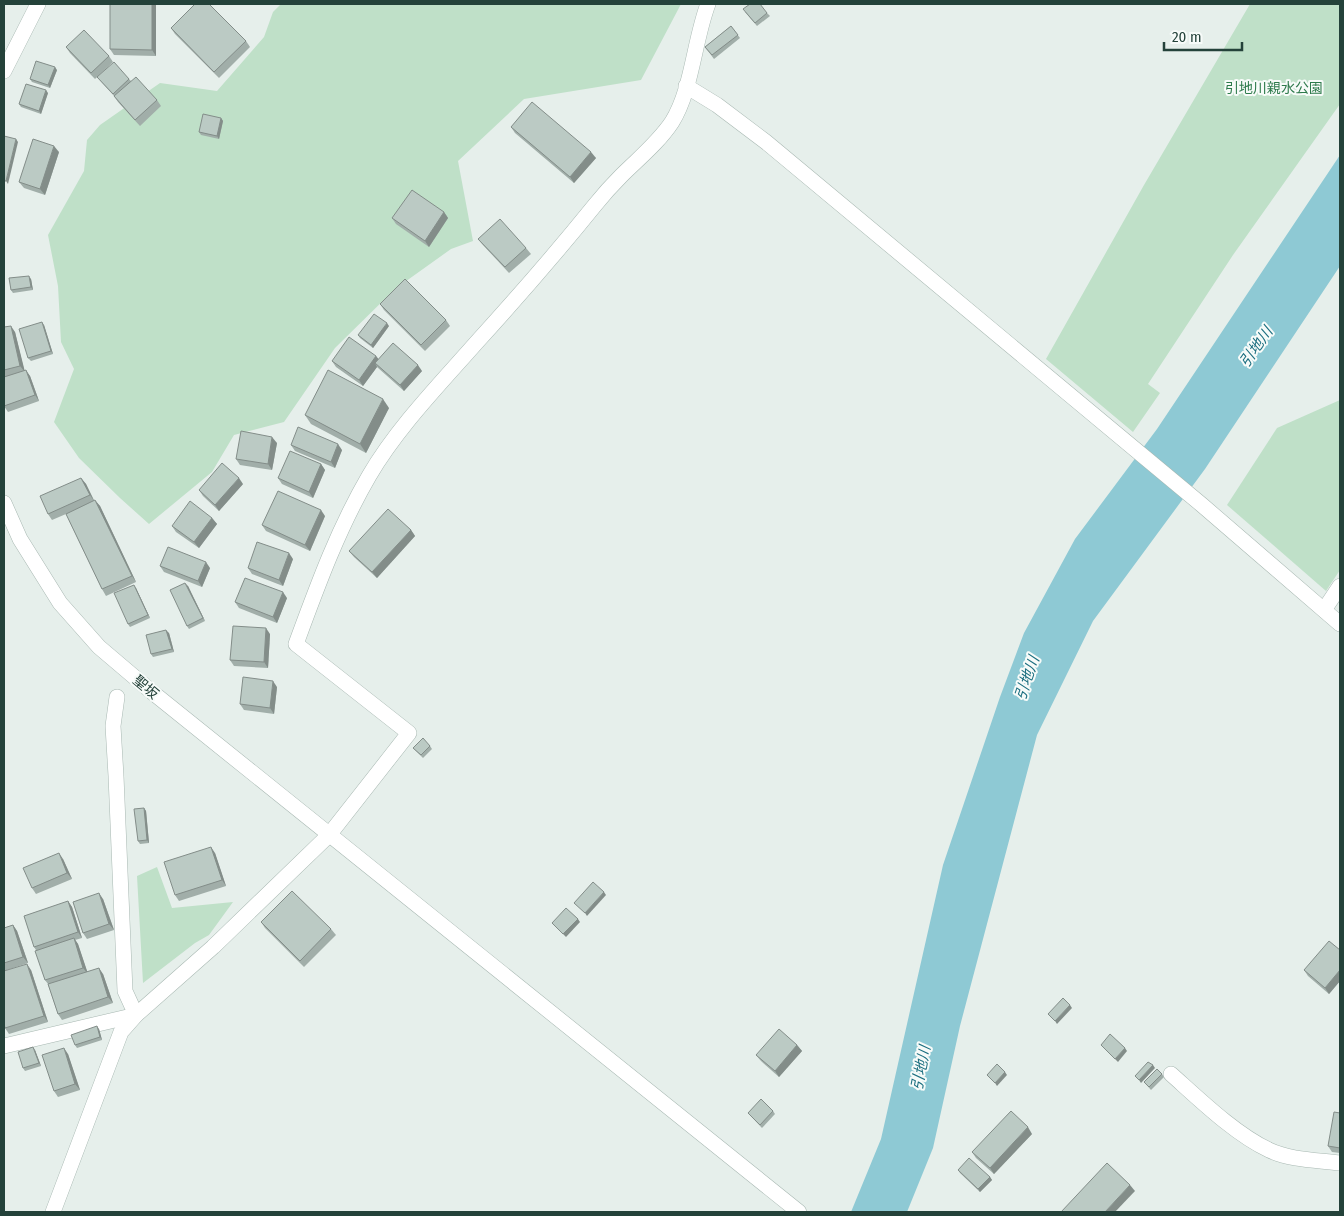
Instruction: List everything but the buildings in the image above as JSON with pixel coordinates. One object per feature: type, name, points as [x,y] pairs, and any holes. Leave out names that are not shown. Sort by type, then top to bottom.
[{"type":"street","points":[[4,71],[38,4]]},
{"type":"street","points":[[53,1212],[120,1032],[136,1015],[213,947],[329,835],[409,734],[296,644],[319,581],[346,518],[370,475],[425,401],[541,271],[603,195],[650,148],[671,123],[679,108],[686,86],[700,24],[708,4]]},
{"type":"street","points":[[686,86],[717,105],[766,142],[1202,506],[1340,624]]},
{"type":"street","name":"聖坂","points":[[4,503],[20,539],[60,603],[99,647],[329,835],[799,1212]]},
{"type":"street","points":[[1324,610],[1340,586]]},
{"type":"street","points":[[117,698],[113,726],[125,991],[136,1015]]},
{"type":"street","points":[[4,1046],[136,1015]]},
{"type":"street","points":[[1171,1074],[1212,1110],[1251,1140],[1269,1150],[1292,1158],[1340,1163]]},
{"type":"green space","points":[[281,4],[681,4],[641,80],[524,99],[458,161],[473,241],[451,249],[395,289],[335,348],[284,422],[234,435],[212,472],[149,524],[79,458],[54,422],[74,369],[61,342],[58,286],[48,235],[84,171],[87,140],[100,125],[160,83],[217,91],[264,37],[273,12]]},
{"type":"green space","name":"引地川親水公園","points":[[1250,4],[1340,4],[1340,104],[1233,255],[1148,384],[1160,393],[1133,432],[1046,359],[1144,185]]},
{"type":"green space","points":[[1340,400],[1340,570],[1326,591],[1227,505],[1277,428]]},
{"type":"green space","points":[[157,867],[172,908],[233,902],[209,935],[195,943],[143,983],[137,876]]},
{"type":"water","name":"引地川","points":[[1340,155],[1340,266],[1205,469],[1093,621],[1037,735],[960,1026],[933,1148],[907,1212],[851,1212],[881,1139],[943,865],[1000,697],[1024,633],[1075,539],[1157,429]]}]
